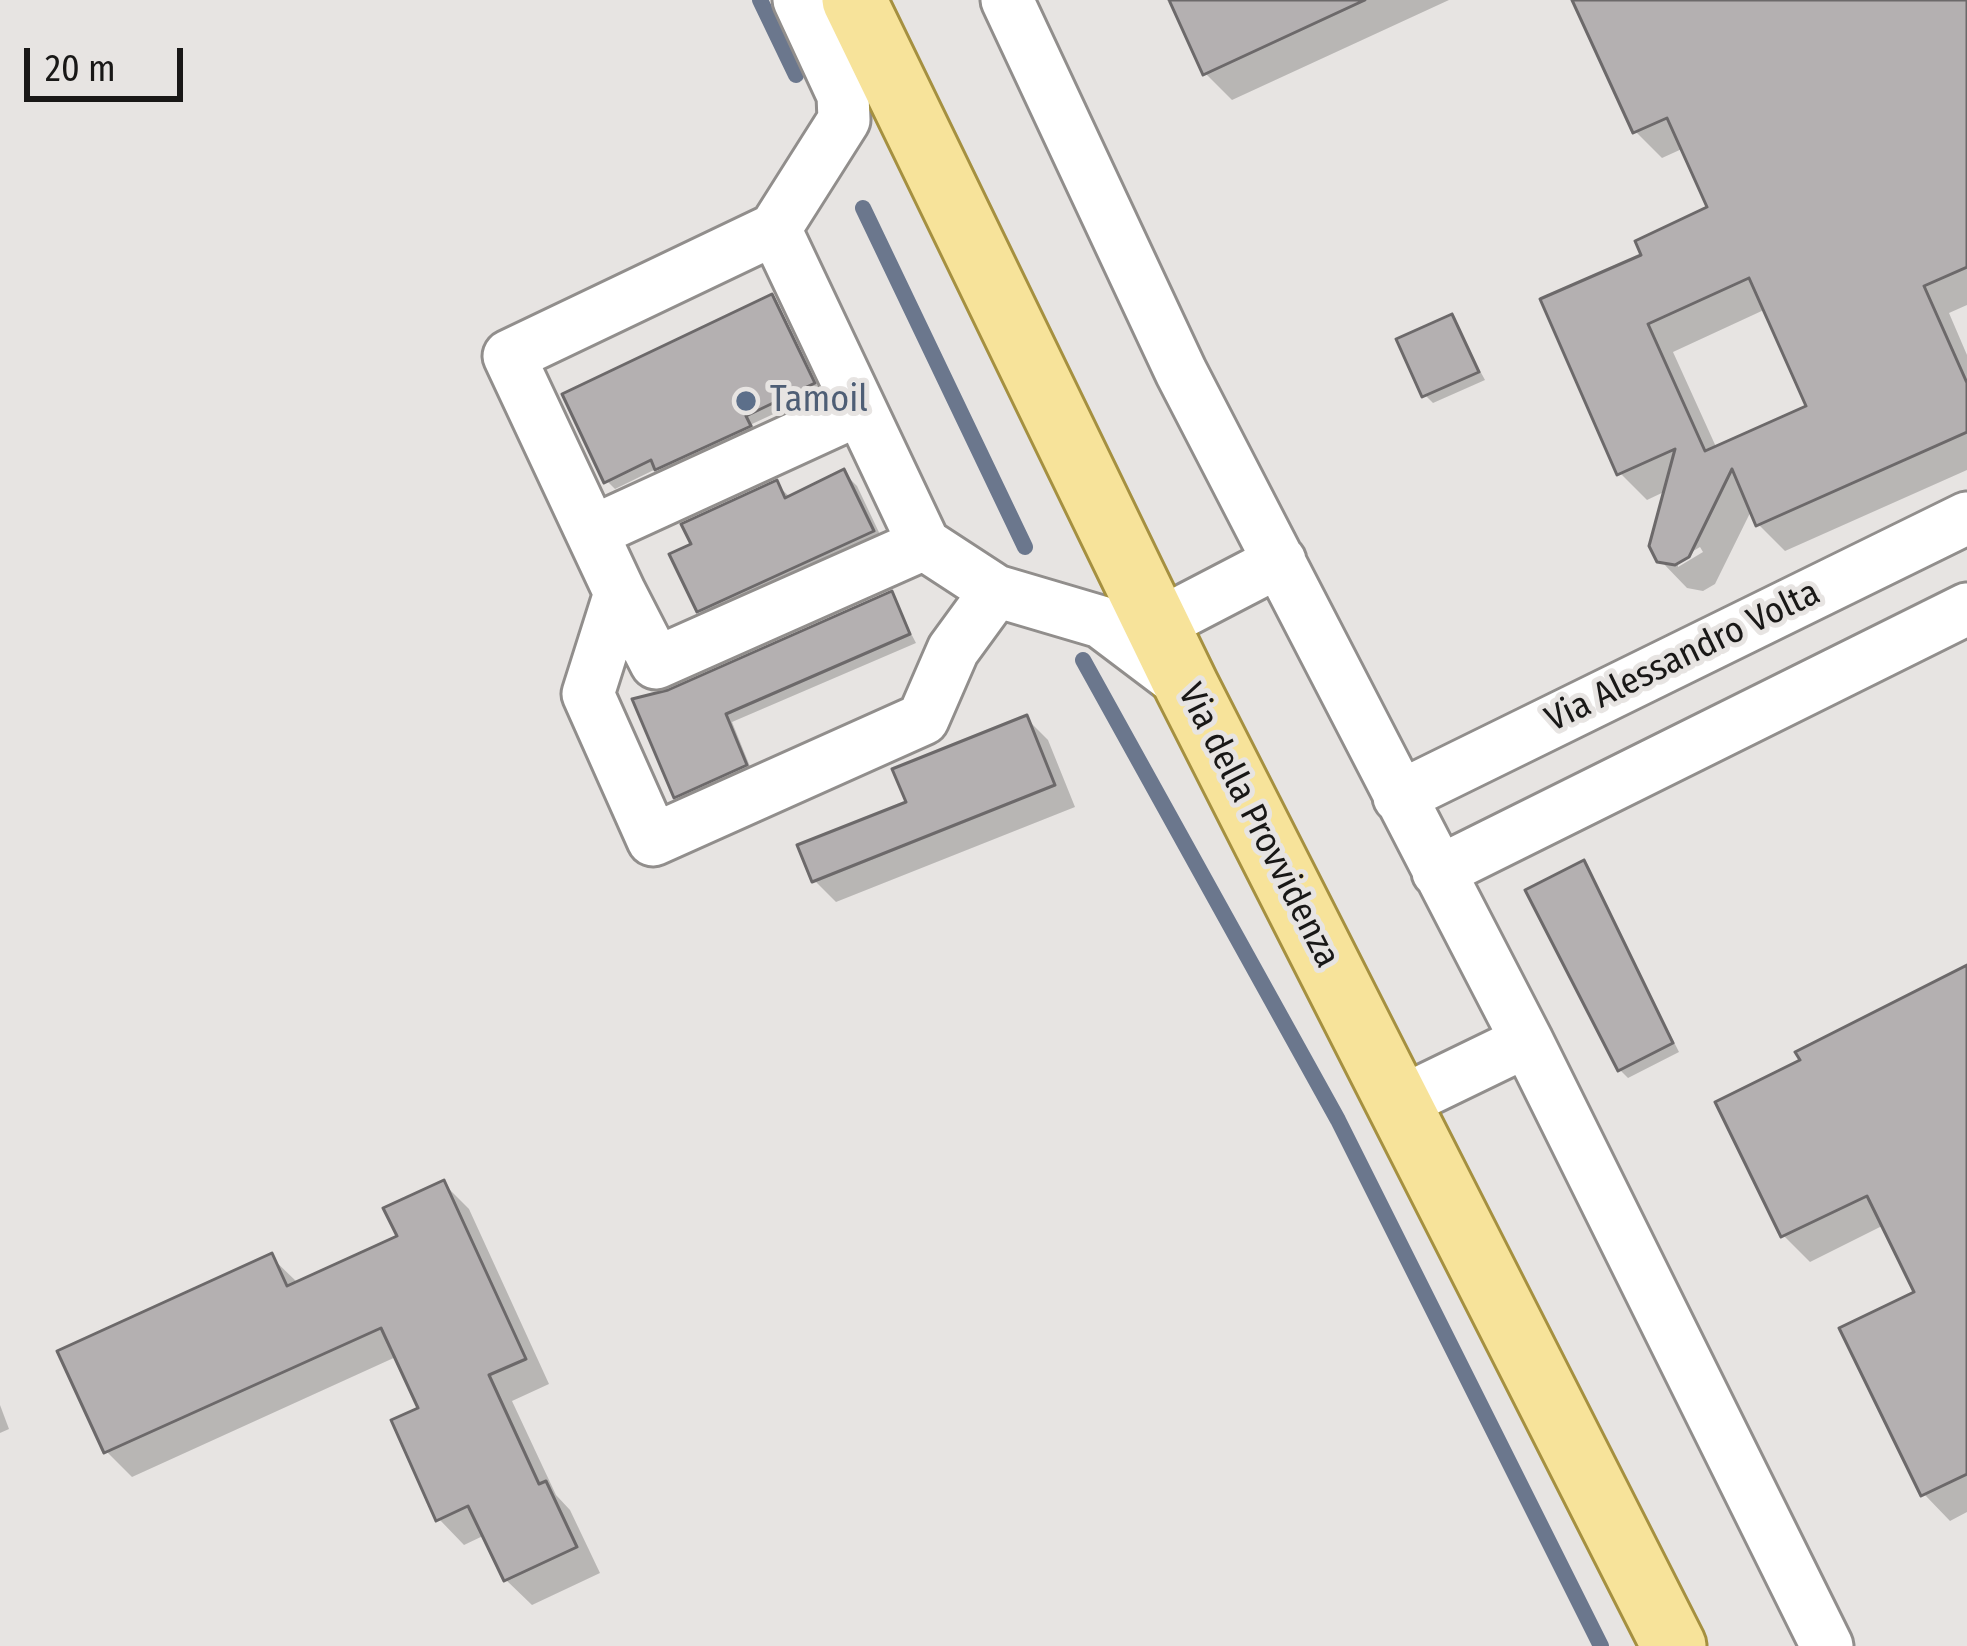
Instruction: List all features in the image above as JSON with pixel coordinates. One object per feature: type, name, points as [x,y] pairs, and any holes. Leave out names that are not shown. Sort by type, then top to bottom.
[{"type":"main road","name":"Via della Provvidenza","points":[[854,0],[1187,687],[1674,1646]]},
{"type":"street","points":[[800,0],[843,94],[844,120],[776,229],[509,356],[656,664],[924,544]]},
{"type":"street","points":[[1007,0],[1181,372],[1527,1041],[1827,1646]]},
{"type":"street","points":[[776,229],[924,544],[996,592],[1100,622],[1187,687]]},
{"type":"street","points":[[594,531],[860,409]]},
{"type":"street","name":"Via Alessandro Volta","points":[[1399,797],[1967,518]]},
{"type":"street","points":[[1157,625],[1280,561]]},
{"type":"street","points":[[620,593],[588,694],[653,840],[923,719],[952,650],[996,592]]},
{"type":"street","points":[[1438,872],[1967,609]]},
{"type":"street","points":[[1397,1104],[1527,1041]]},
{"type":"building","points":[[1169,0],[1365,0],[1203,75]]},
{"type":"building","points":[[1572,0],[1967,0],[1967,267],[1924,286],[1967,383],[1967,432],[1756,526],[1732,469],[1689,557],[1675,565],[1657,562],[1649,546],[1675,449],[1617,475],[1540,299],[1641,255],[1635,241],[1707,207],[1667,118],[1633,133]],"holes":[[[1749,278],[1806,406],[1705,451],[1648,324]]]},
{"type":"building","points":[[772,294],[815,383],[746,416],[751,426],[655,470],[651,460],[604,483],[562,394]]},
{"type":"building","points":[[1452,314],[1479,372],[1422,397],[1396,339]]},
{"type":"building","points":[[844,469],[874,531],[697,612],[669,554],[691,544],[681,524],[777,480],[785,498]]},
{"type":"building","points":[[892,591],[910,634],[726,714],[747,765],[674,798],[632,699],[668,690]]},
{"type":"building","points":[[1027,715],[1055,785],[812,882],[797,845],[906,802],[892,769]]},
{"type":"building","points":[[1584,860],[1673,1043],[1618,1071],[1525,890]]},
{"type":"building","points":[[1967,965],[1967,1474],[1921,1496],[1839,1328],[1914,1292],[1867,1196],[1781,1237],[1715,1102],[1800,1060],[1795,1052]]},
{"type":"building","points":[[444,1180],[526,1359],[489,1375],[539,1484],[546,1481],[577,1547],[504,1581],[468,1506],[436,1521],[391,1420],[418,1408],[381,1328],[104,1453],[57,1351],[272,1253],[287,1286],[397,1236],[383,1208]]},
{"type":"waterway","points":[[760,0],[796,75]]},
{"type":"waterway","points":[[863,208],[1025,547]]},
{"type":"waterway","points":[[1083,660],[1338,1120],[1601,1646]]},
{"type":"place","name":"Tamoil","points":[[746,401]]}]
